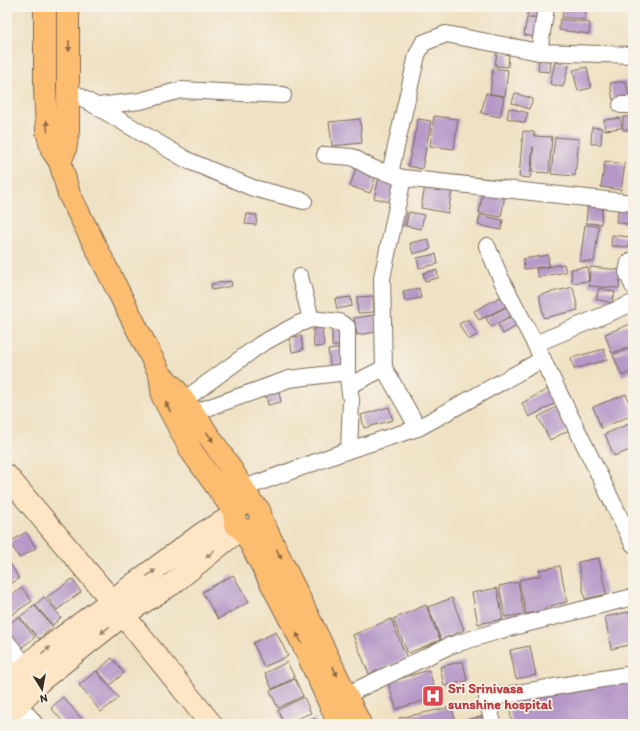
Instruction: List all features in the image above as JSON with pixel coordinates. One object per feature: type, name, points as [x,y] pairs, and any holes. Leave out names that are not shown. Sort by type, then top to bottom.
[{"type":"highway","points":[[45,7],[45,88],[47,131],[52,150],[60,162],[69,194],[78,215],[160,374],[175,389],[188,406],[244,514],[346,695],[360,724]]},
{"type":"highway","points":[[60,162],[65,150],[68,131],[68,7]]},
{"type":"highway","points":[[160,374],[163,397],[192,452],[244,514],[339,724]]},
{"type":"street","points":[[539,52],[546,7]]},
{"type":"street","points":[[418,428],[384,368],[382,278],[396,175],[417,55],[423,43],[446,34],[539,52],[633,55]]},
{"type":"street","points":[[69,90],[187,160],[253,188],[304,202]]},
{"type":"street","points":[[98,106],[140,101],[181,90],[284,95]]},
{"type":"street","points":[[325,155],[352,157],[372,168],[396,175],[633,203]]},
{"type":"street","points":[[487,246],[501,279],[543,359],[633,544]]},
{"type":"street","points":[[633,260],[629,263],[626,272],[633,286]]},
{"type":"street","points":[[300,277],[311,319]]},
{"type":"street","points":[[535,344],[633,303]]},
{"type":"street","points":[[188,406],[266,341],[311,319],[339,322],[347,327],[348,379],[351,400],[350,450]]},
{"type":"street","points":[[11,702],[26,666],[118,608],[172,584],[244,514],[350,450],[418,428],[543,359]]},
{"type":"street","points":[[188,406],[289,379],[348,379],[384,368]]},
{"type":"street","points":[[7,476],[118,608],[211,724]]},
{"type":"street","points":[[346,695],[450,646],[501,630],[633,597]]},
{"type":"street","points":[[11,702],[40,681],[118,608]]},
{"type":"street","points":[[7,642],[26,666]]},
{"type":"street","points":[[493,724],[487,698],[633,674]]},
{"type":"street","points":[[11,702],[35,724]]},
{"type":"building","points":[[528,7],[540,7],[539,18],[527,16]]},
{"type":"building","points":[[564,7],[586,7],[585,20],[562,17]]},
{"type":"building","points":[[527,18],[539,19],[536,37],[524,35]]},
{"type":"building","points":[[560,19],[590,23],[589,34],[559,30]]},
{"type":"building","points":[[497,52],[509,53],[508,67],[495,66]]},
{"type":"building","points":[[539,60],[551,61],[550,72],[538,71]]},
{"type":"building","points":[[555,62],[569,65],[563,87],[550,84]]},
{"type":"building","points":[[587,67],[591,88],[578,91],[573,70]]},
{"type":"building","points":[[493,68],[508,70],[505,96],[490,94]]},
{"type":"building","points":[[626,81],[629,98],[613,100],[610,83]]},
{"type":"building","points":[[486,93],[504,97],[500,117],[481,113]]},
{"type":"building","points":[[515,93],[533,99],[529,109],[512,103]]},
{"type":"building","points":[[509,108],[528,113],[525,123],[507,118]]},
{"type":"building","points":[[434,116],[458,119],[454,149],[430,146]]},
{"type":"building","points":[[633,116],[633,130],[623,130],[623,117]]},
{"type":"building","points":[[620,118],[622,128],[605,130],[604,120]]},
{"type":"building","points":[[360,119],[362,143],[332,146],[329,122]]},
{"type":"building","points":[[418,119],[431,121],[422,169],[408,166]]},
{"type":"building","points":[[592,127],[602,128],[601,144],[591,144]]},
{"type":"building","points":[[523,131],[534,132],[534,136],[552,137],[549,173],[532,172],[533,147],[530,178],[519,177]]},
{"type":"building","points":[[555,137],[579,139],[575,176],[551,174]]},
{"type":"building","points":[[605,161],[625,164],[621,190],[601,187]]},
{"type":"building","points":[[356,168],[376,176],[370,193],[350,186]]},
{"type":"building","points":[[379,178],[395,182],[390,202],[374,198]]},
{"type":"building","points":[[425,186],[452,190],[448,213],[421,208]]},
{"type":"building","points":[[483,191],[505,195],[501,217],[479,213]]},
{"type":"building","points":[[588,202],[603,203],[601,224],[586,223]]},
{"type":"building","points":[[619,206],[633,208],[631,225],[616,222]]},
{"type":"building","points":[[399,211],[407,212],[404,226],[396,224]]},
{"type":"building","points":[[409,212],[424,215],[421,229],[406,226]]},
{"type":"building","points":[[247,214],[257,215],[256,225],[245,224]]},
{"type":"building","points":[[480,215],[503,220],[501,230],[478,225]]},
{"type":"building","points":[[585,225],[599,226],[594,262],[580,261]]},
{"type":"building","points":[[612,235],[630,237],[629,247],[611,246]]},
{"type":"building","points":[[428,239],[431,249],[413,254],[410,243]]},
{"type":"building","points":[[436,254],[438,264],[419,268],[417,258]]},
{"type":"building","points":[[548,255],[549,266],[524,269],[523,259]]},
{"type":"building","points":[[564,264],[566,272],[538,277],[536,269]]},
{"type":"building","points":[[587,267],[589,281],[572,283],[571,269]]},
{"type":"building","points":[[590,267],[621,270],[619,288],[589,286]]},
{"type":"building","points":[[437,270],[438,278],[425,281],[423,273]]},
{"type":"building","points":[[231,281],[232,286],[212,290],[211,284]]},
{"type":"building","points":[[573,287],[578,310],[544,318],[539,295]]},
{"type":"building","points":[[419,288],[421,298],[405,301],[403,291]]},
{"type":"building","points":[[599,288],[615,292],[612,303],[596,299]]},
{"type":"building","points":[[506,294],[511,304],[479,320],[474,311]]},
{"type":"building","points":[[373,296],[374,312],[358,313],[357,297]]},
{"type":"building","points":[[351,297],[352,306],[337,309],[335,299]]},
{"type":"building","points":[[510,305],[514,314],[491,327],[486,318]]},
{"type":"building","points":[[517,314],[522,323],[503,334],[498,324]]},
{"type":"building","points":[[375,315],[377,332],[357,335],[354,318]]},
{"type":"building","points":[[468,319],[477,335],[468,340],[459,324]]},
{"type":"building","points":[[633,323],[633,346],[612,353],[605,334]]},
{"type":"building","points":[[322,328],[324,346],[314,347],[313,329]]},
{"type":"building","points":[[332,329],[344,329],[344,346],[332,346]]},
{"type":"building","points":[[301,336],[303,350],[292,352],[290,337]]},
{"type":"building","points":[[633,347],[633,371],[622,376],[613,355]]},
{"type":"building","points":[[344,348],[346,368],[331,370],[328,350]]},
{"type":"building","points":[[604,349],[607,360],[574,369],[571,358]]},
{"type":"building","points":[[278,388],[281,402],[268,405],[266,391]]},
{"type":"building","points":[[548,389],[556,403],[529,417],[522,403]]},
{"type":"building","points":[[626,394],[633,415],[601,428],[593,407]]},
{"type":"building","points":[[560,405],[573,428],[550,440],[538,417]]},
{"type":"building","points":[[389,407],[393,420],[364,428],[361,415]]},
{"type":"building","points":[[633,422],[633,449],[614,456],[605,434]]},
{"type":"building","points":[[26,532],[36,548],[19,558],[10,542]]},
{"type":"building","points":[[599,558],[606,594],[585,599],[578,562]]},
{"type":"building","points":[[10,563],[19,579],[7,586],[7,565]]},
{"type":"building","points":[[560,566],[567,602],[545,607],[546,610],[526,614],[519,580],[540,576],[539,570]]},
{"type":"building","points":[[233,575],[249,602],[218,619],[202,592]]},
{"type":"building","points":[[72,579],[81,592],[57,610],[47,597]]},
{"type":"building","points":[[518,582],[524,614],[505,617],[499,586]]},
{"type":"building","points":[[22,588],[32,601],[10,616],[7,612],[7,598]]},
{"type":"building","points":[[497,588],[503,619],[478,624],[472,593]]},
{"type":"building","points":[[44,597],[61,617],[53,625],[35,605]]},
{"type":"building","points":[[452,598],[464,630],[441,640],[428,607]]},
{"type":"building","points":[[34,605],[53,627],[39,639],[20,617]]},
{"type":"building","points":[[426,605],[440,640],[408,653],[393,619]]},
{"type":"building","points":[[629,612],[633,630],[633,644],[611,649],[605,617]]},
{"type":"building","points":[[18,617],[35,637],[21,648],[7,631],[7,626]]},
{"type":"building","points":[[391,619],[407,658],[369,674],[353,635]]},
{"type":"building","points":[[276,632],[288,656],[264,667],[253,643]]},
{"type":"building","points":[[530,646],[536,675],[516,679],[510,650]]},
{"type":"building","points":[[112,658],[124,673],[110,685],[97,671]]},
{"type":"building","points":[[463,661],[467,681],[444,686],[440,667]]},
{"type":"building","points":[[287,662],[295,678],[272,689],[265,673]]},
{"type":"building","points":[[429,670],[437,697],[396,709],[388,682]]},
{"type":"building","points":[[96,671],[119,698],[101,712],[79,685]]},
{"type":"building","points":[[633,678],[633,724],[512,724],[508,697]]},
{"type":"building","points":[[295,679],[303,696],[278,708],[270,691]]},
{"type":"building","points":[[63,697],[86,724],[65,724],[51,708]]},
{"type":"building","points":[[304,697],[311,713],[284,724],[278,710]]},
{"type":"building","points":[[452,707],[455,722],[445,724],[400,724],[399,718]]},
{"type":"building","points":[[484,716],[486,724],[452,724],[452,723]]},
{"type":"building","points":[[315,718],[318,724],[302,724]]},
{"type":"place","name":"Sri Srinivasa sunshine hospital","points":[[433,696]]}]
